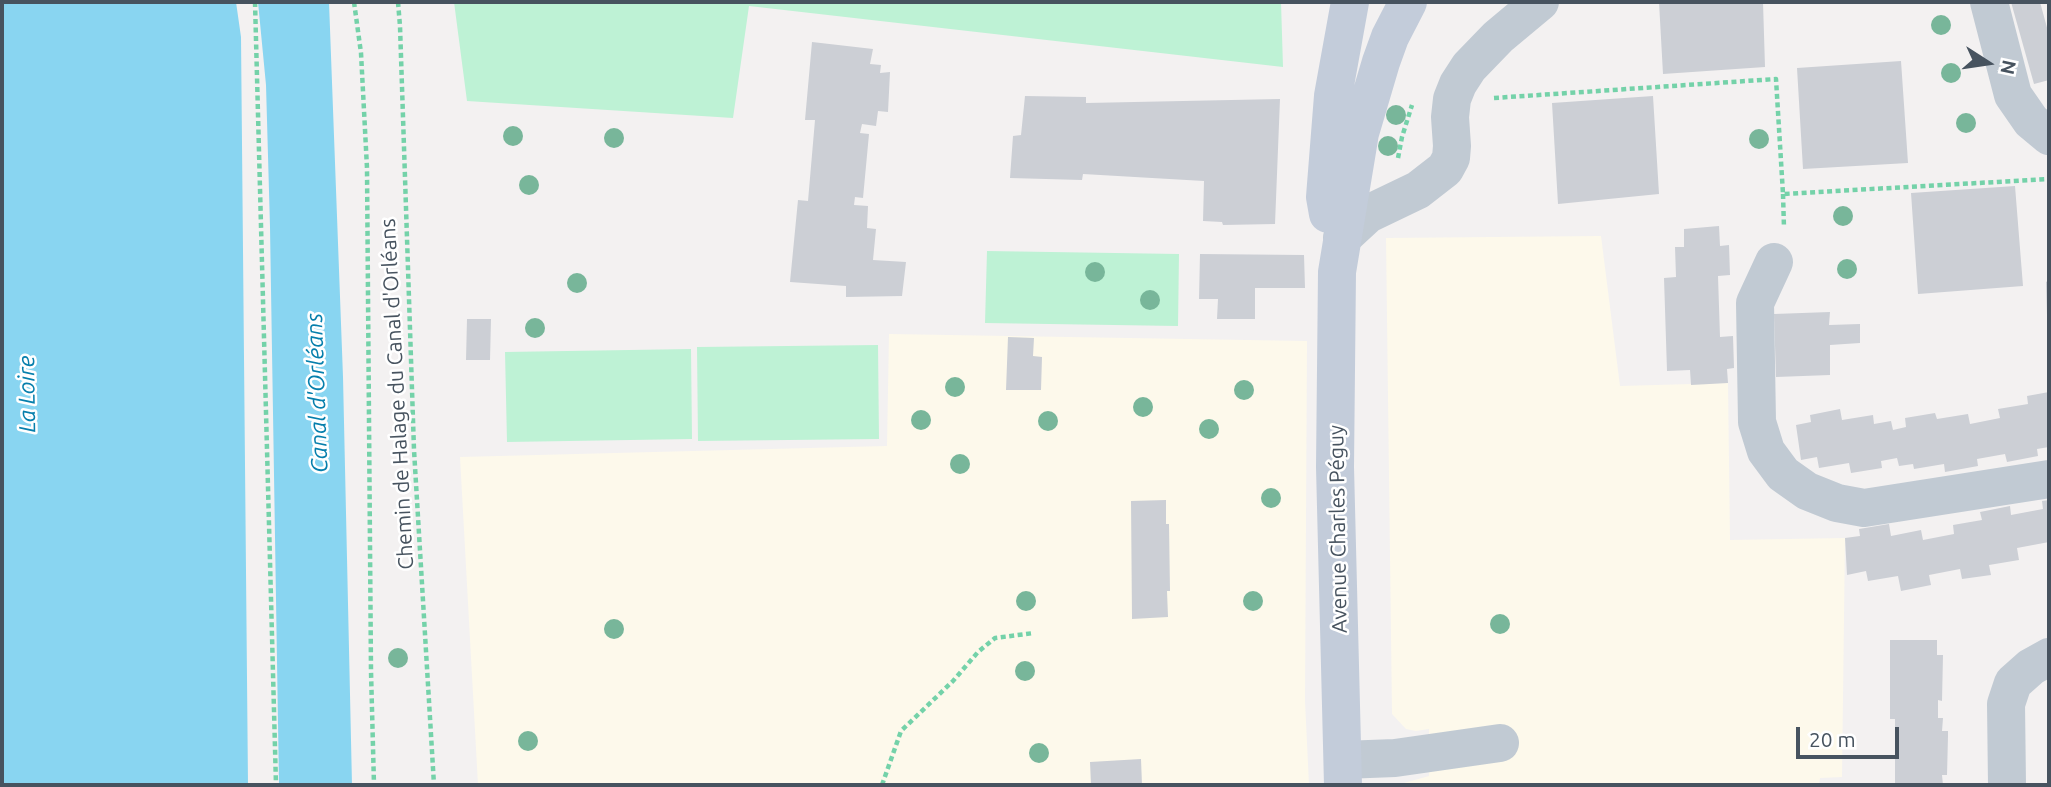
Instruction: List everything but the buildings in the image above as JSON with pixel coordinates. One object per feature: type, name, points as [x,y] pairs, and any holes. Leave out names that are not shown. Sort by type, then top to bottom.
[{"type":"main road","name":"Avenue Charles Péguy","points":[[1340,255],[1325,197],[1333,96],[1350,2]]},
{"type":"main road","name":"Avenue Charles Péguy","points":[[1343,773],[1335,467],[1340,255],[1360,134],[1390,37],[1408,2]]},
{"type":"street","points":[[1340,255],[1368,214],[1418,190],[1445,169],[1451,158],[1450,117],[1455,91],[1469,67],[1498,37],[1540,2]]},
{"type":"street","points":[[1989,2],[2013,94],[2031,121],[2049,136]]},
{"type":"street","points":[[1774,262],[1755,303],[1757,422],[1766,451],[1783,474],[1807,491],[1837,503],[1864,508],[2049,479]]},
{"type":"street","points":[[2007,785],[2006,704],[2013,683],[2031,667],[2049,657]]},
{"type":"street","points":[[1343,773],[1395,758],[1500,743]]},
{"type":"path","points":[[255,2],[276,785]]},
{"type":"path","name":"Chemin de Halage du Canal d'Orléans","points":[[354,2],[361,53],[367,168],[370,657],[374,785]]},
{"type":"path","name":"Chemin de Halage du Canal d'Orléans","points":[[398,2],[414,450],[434,785]]},
{"type":"path","points":[[1455,91],[1474,100],[1776,79],[1783,194],[2049,179]]},
{"type":"path","points":[[882,785],[901,731],[953,681],[978,652],[995,638],[1034,634]]},
{"type":"shaded area","points":[[1601,236],[1620,386],[1728,383],[1730,540],[1845,538],[1842,777],[1820,778],[1819,785],[1403,785],[1429,776],[1429,729],[1406,729],[1392,714],[1386,238]]},
{"type":"shaded area","points":[[889,334],[1307,341],[1305,701],[1309,785],[478,785],[460,457],[887,446]]},
{"type":"green space","points":[[454,2],[1281,2],[1283,67],[749,6],[733,118],[467,101]]},
{"type":"green space","points":[[987,251],[1179,254],[1178,326],[985,323]]},
{"type":"green space","points":[[878,345],[879,439],[698,441],[697,347]]},
{"type":"green space","points":[[691,349],[692,439],[507,442],[505,352]]},
{"type":"water","name":"La Loire","points":[[2,2],[236,2],[241,37],[248,785],[2,785]]},
{"type":"water","name":"Canal d'Orléans","points":[[258,2],[329,2],[343,377],[352,785],[279,785],[270,227],[266,85]]}]
